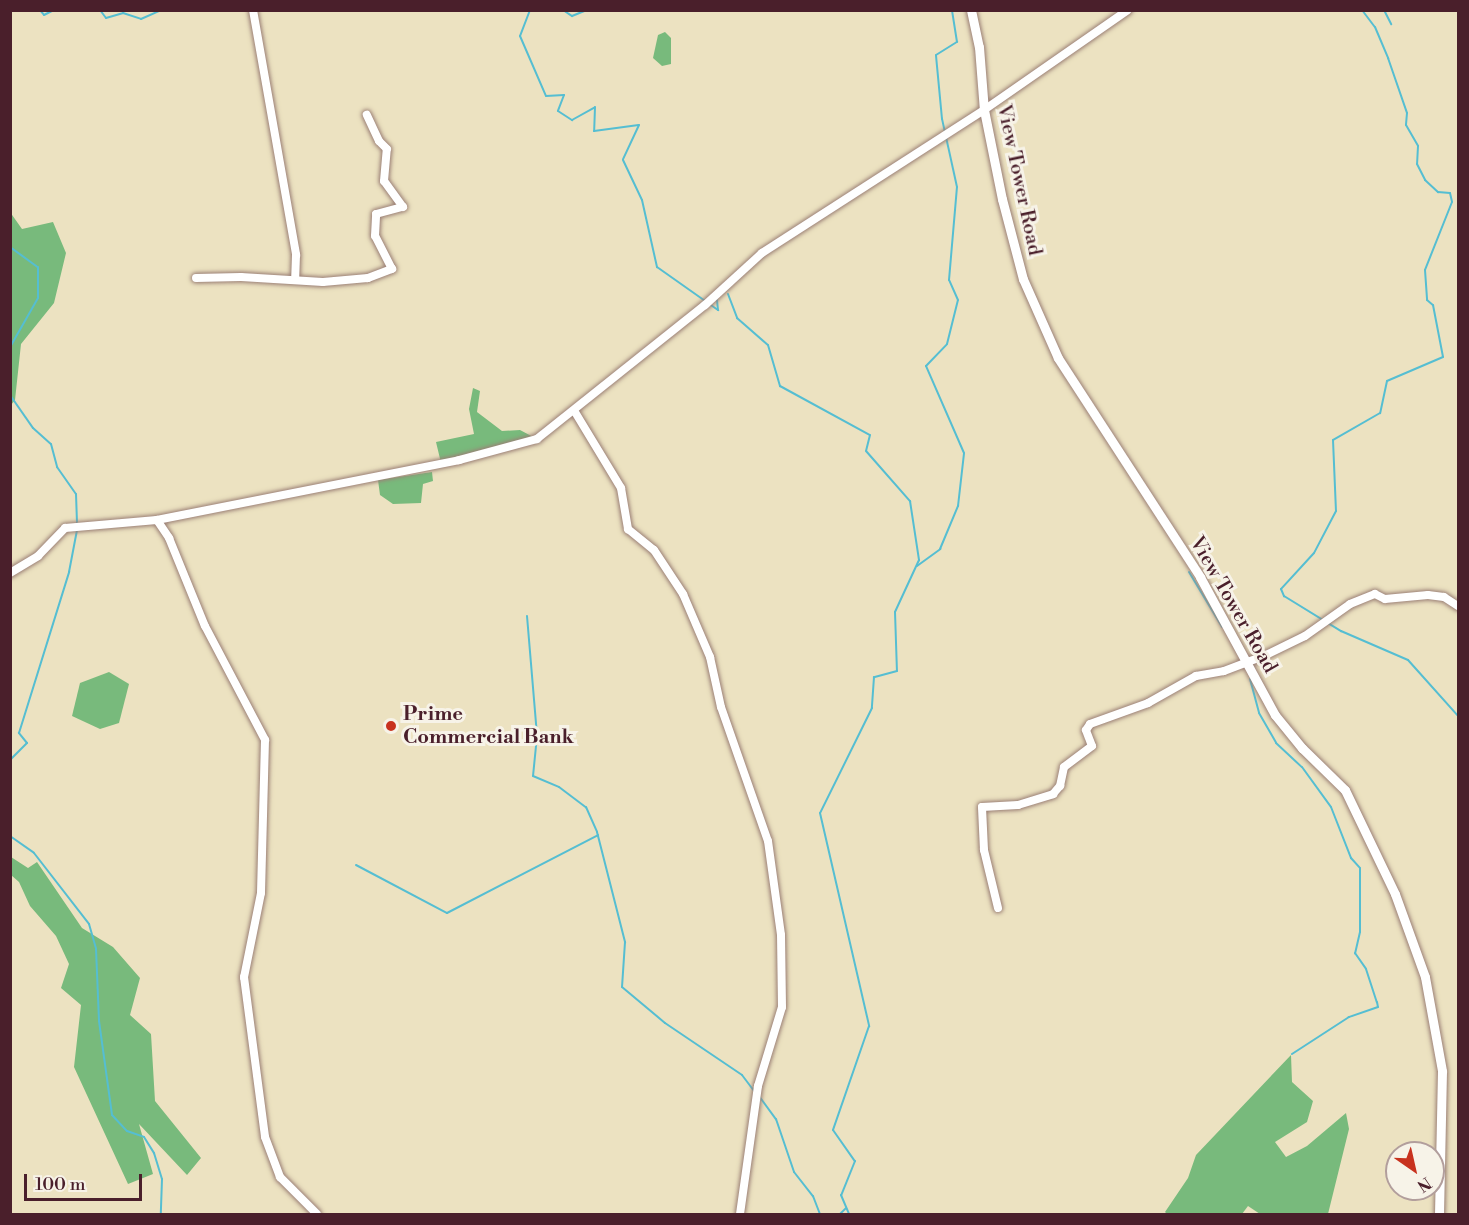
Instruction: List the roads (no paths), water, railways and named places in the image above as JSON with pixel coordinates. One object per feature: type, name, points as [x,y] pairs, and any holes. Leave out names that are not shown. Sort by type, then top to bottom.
[{"type":"street","points":[[253,10],[296,255],[295,280]]},
{"type":"street","name":"View Tower Road","points":[[971,10],[979,47],[984,110],[1023,279],[1058,357],[1145,489],[1249,662],[1275,715],[1302,748],[1338,781],[1357,811],[1395,894],[1425,977],[1442,1071],[1439,1215]]},
{"type":"street","points":[[10,573],[38,556],[65,528],[89,528],[157,520],[459,460],[537,439],[575,412],[597,390],[708,302],[762,253],[984,110],[1128,10]]},
{"type":"street","points":[[196,278],[295,280],[368,278],[392,269],[375,236],[376,214],[403,207],[384,181],[387,148],[379,141],[367,115]]},
{"type":"street","points":[[575,412],[621,488],[628,529],[654,550],[683,594],[710,657],[721,707],[768,841],[781,935],[782,1007],[758,1086],[740,1215]]},
{"type":"street","points":[[157,520],[169,538],[205,626],[265,740],[261,893],[244,977],[265,1137],[280,1177],[317,1215]]},
{"type":"street","points":[[998,908],[984,850],[982,807],[1043,801],[1060,786],[1064,767],[1092,746],[1086,729],[1090,724],[1148,703],[1196,676],[1249,662],[1305,636],[1340,610],[1375,594],[1384,599],[1413,594],[1444,597],[1458,606]]},
{"type":"waterway","points":[[40,10],[44,15],[54,10]]},
{"type":"waterway","points":[[100,10],[106,18],[123,13],[141,19],[161,10]]},
{"type":"waterway","points":[[530,10],[520,36],[546,96],[564,95],[558,111],[572,120],[595,107],[594,131],[639,125],[623,160],[642,200],[657,267],[718,310],[717,300]]},
{"type":"waterway","points":[[563,10],[572,16],[587,10]]},
{"type":"waterway","points":[[917,566],[940,549],[958,506],[964,453],[926,366],[947,344],[958,300],[949,280],[957,187],[942,119],[936,55],[957,42],[952,10]]},
{"type":"waterway","points":[[1362,10],[1375,27],[1388,58],[1407,113],[1406,125],[1418,146],[1417,164],[1425,180],[1438,192],[1450,193],[1452,202],[1425,270],[1427,300],[1433,305],[1443,357],[1387,381],[1380,413],[1333,440],[1336,511],[1314,553],[1281,589],[1284,596],[1341,631],[1408,660],[1458,716]]},
{"type":"waterway","points":[[1384,10],[1391,24]]},
{"type":"waterway","points":[[10,247],[38,267],[38,298],[10,347]]},
{"type":"waterway","points":[[728,294],[737,318],[768,345],[780,386],[870,435],[866,451],[910,501],[919,560],[895,612],[897,671],[874,677],[872,708],[820,813],[869,1026],[833,1130],[855,1161],[841,1195],[849,1214]]},
{"type":"waterway","points":[[10,395],[33,428],[51,444],[57,467],[76,494],[77,524]]},
{"type":"waterway","points":[[10,760],[27,743],[19,733],[69,572],[77,530]]},
{"type":"waterway","points":[[1189,572],[1222,627]]},
{"type":"waterway","points":[[527,616],[537,736],[533,776],[559,787],[586,807],[597,832],[625,942],[622,987],[665,1023],[742,1075],[755,1092]]},
{"type":"waterway","points":[[1250,679],[1259,713],[1276,743],[1302,767],[1331,807],[1351,858],[1360,868],[1360,932],[1355,953],[1366,969],[1378,1007],[1349,1017],[1292,1054]]},
{"type":"waterway","points":[[356,865],[447,913],[598,835]]},
{"type":"waterway","points":[[10,836],[34,853],[89,924],[96,949],[99,1021],[112,1115],[127,1131],[144,1137],[154,1153],[162,1179],[161,1214]]},
{"type":"waterway","points":[[759,1096],[776,1119],[794,1172],[813,1196],[820,1214]]},
{"type":"waterway","points":[[840,1214],[846,1208]]},
{"type":"waterway","points":[[891,1214],[900,1214]]},
{"type":"place","name":"Prime Commercial Bank","points":[[391,726]]}]
